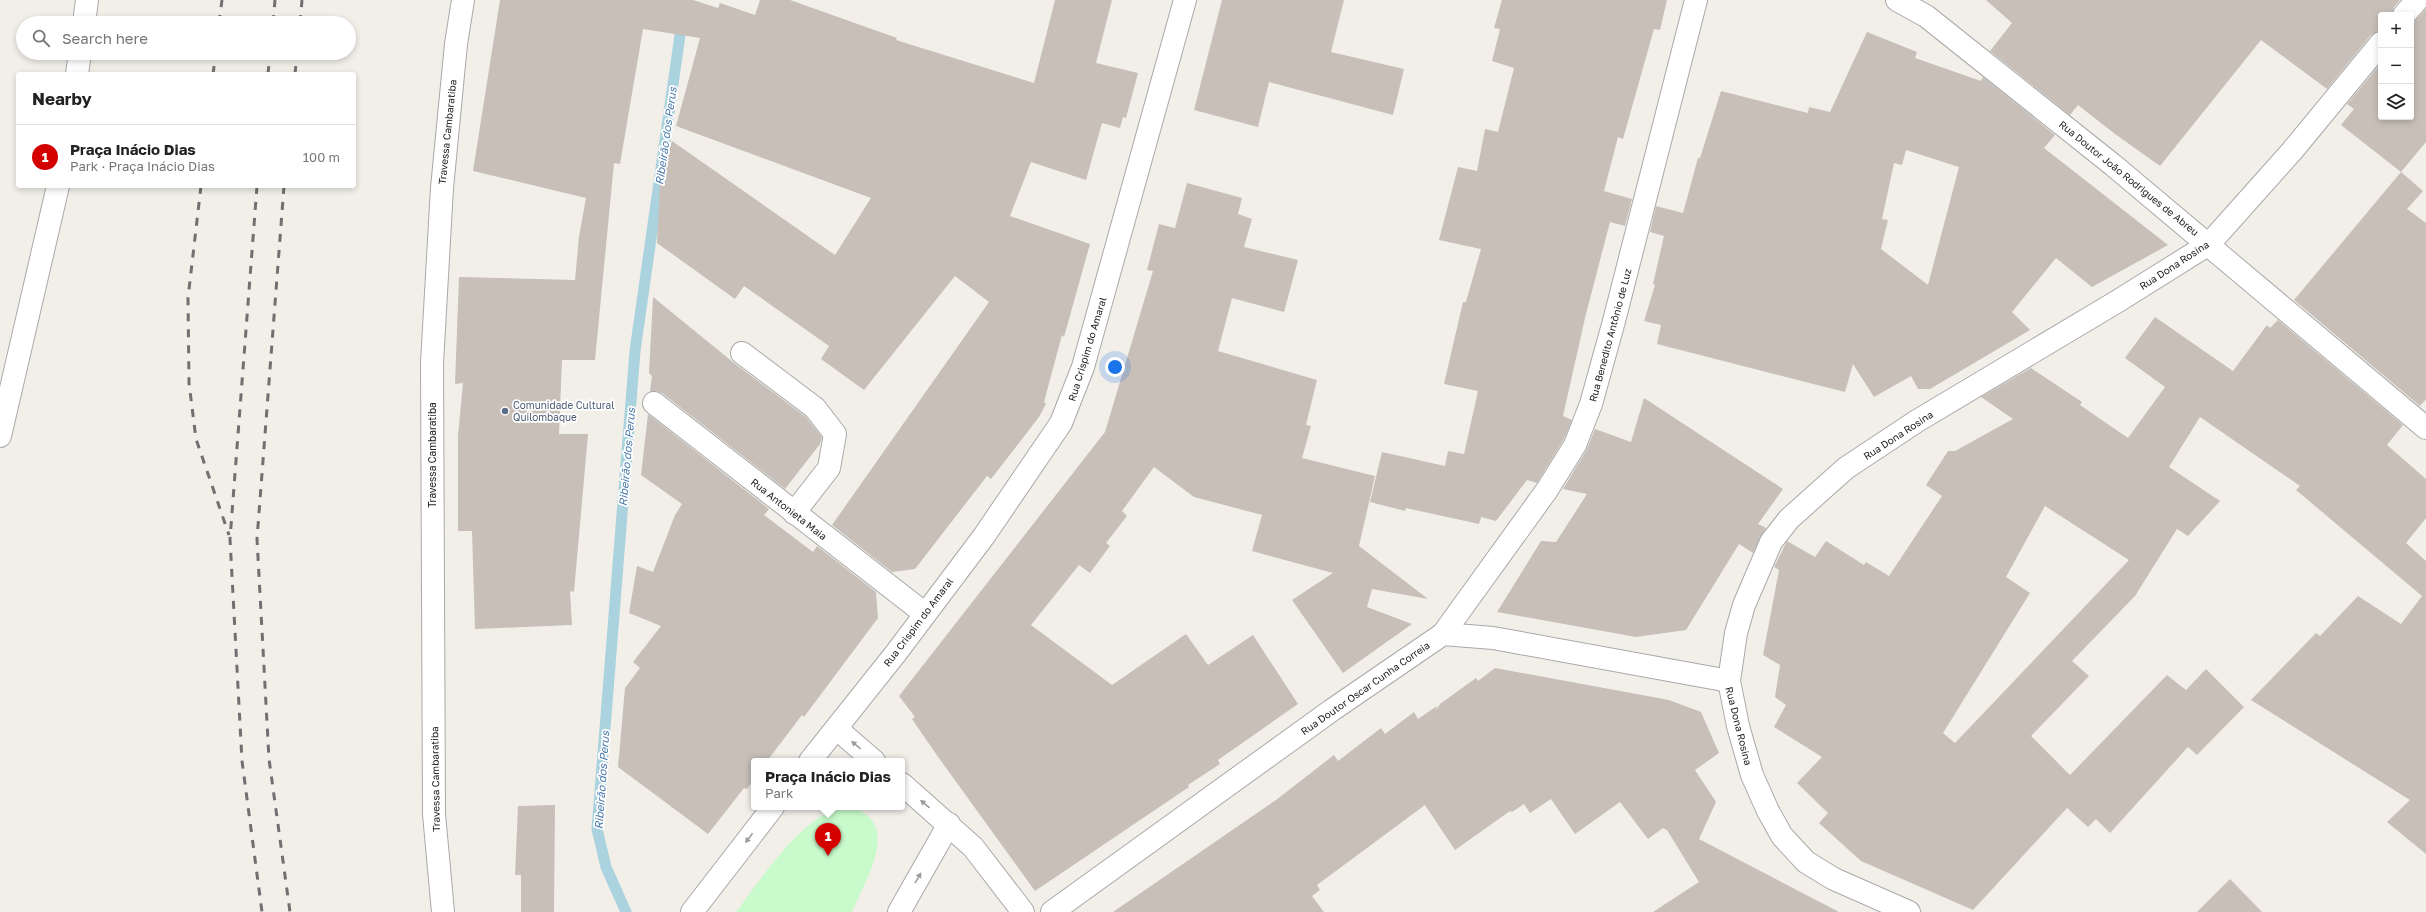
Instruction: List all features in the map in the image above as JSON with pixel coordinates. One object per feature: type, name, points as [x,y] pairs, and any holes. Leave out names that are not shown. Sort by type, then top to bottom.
[{"type":"street","points":[[85,16],[87,0]]},
{"type":"street","name":"Travessa Cambaratiba","points":[[443,912],[434,814],[432,363],[442,188],[456,44],[463,0]]},
{"type":"street","name":"Rua Crispim do Amaral","points":[[813,758],[837,729],[984,536],[1061,423],[1074,395],[1118,244],[1184,0]]},
{"type":"street","name":"Rua Benedito Antônio de Luz","points":[[1443,634],[1547,490],[1575,445],[1591,404],[1614,321],[1696,0]]},
{"type":"street","name":"Rua Doutor João Rodrigues de Abreu","points":[[1897,0],[1926,16],[2098,153],[2209,244],[2426,428]]},
{"type":"street","points":[[2407,12],[2417,0]]},
{"type":"street","name":"Rua Dona Rosina","points":[[1909,912],[1834,879],[1806,862],[1782,836],[1768,811],[1752,775],[1738,726],[1728,681],[1736,633],[1742,612],[1771,542],[1789,519],[1815,494],[1846,468],[1917,421],[2118,301],[2209,244],[2292,151],[2378,48]]},
{"type":"street","points":[[77,72],[79,60]]},
{"type":"street","points":[[0,436],[58,188]]},
{"type":"street","points":[[742,353],[815,408],[835,434],[829,468],[794,513]]},
{"type":"street","name":"Rua Antonieta Maia","points":[[654,403],[924,613]]},
{"type":"street","points":[[1443,634],[1492,638],[1728,681]]},
{"type":"street","name":"Rua Doutor Oscar Cunha Correia","points":[[1052,912],[1332,710],[1443,634]]},
{"type":"street","points":[[837,729],[871,758]]},
{"type":"street","points":[[905,787],[949,824],[973,847],[1023,912]]},
{"type":"street","points":[[695,908],[771,810]]},
{"type":"street","points":[[899,912],[949,824]]},
{"type":"green space","points":[[833,810],[857,810],[867,815],[875,826],[878,839],[876,854],[865,884],[852,912],[736,912],[786,847],[802,831],[819,818]]},
{"type":"building","points":[[500,0],[693,0],[718,8],[720,3],[755,15],[760,0],[790,0],[897,38],[896,40],[1034,83],[1055,0],[1112,0],[1096,63],[1138,73],[1126,118],[1123,117],[1120,128],[1102,123],[1086,180],[1031,162],[1010,216],[1090,244],[1064,337],[1062,335],[1044,402],[1046,404],[1039,417],[991,479],[987,476],[915,569],[892,572],[832,525],[989,302],[955,276],[864,390],[821,359],[829,346],[744,286],[735,299],[657,243],[660,183],[672,141],[835,255],[871,198],[676,126],[700,38],[643,29],[620,164],[614,163],[595,360],[562,360],[559,434],[588,434],[574,592],[570,591],[572,625],[475,629],[472,531],[458,531],[458,436],[463,383],[455,384],[459,277],[575,280],[579,237],[586,198],[473,171]]},
{"type":"building","points":[[1222,0],[1344,0],[1331,52],[1404,69],[1393,115],[1269,82],[1258,127],[1194,110]]},
{"type":"building","points":[[1502,0],[1667,0],[1660,30],[1654,29],[1623,139],[1618,137],[1604,191],[1632,199],[1625,226],[1610,222],[1585,318],[1563,416],[1572,420],[1564,439],[1537,483],[1527,480],[1496,521],[1481,517],[1479,524],[1406,508],[1405,511],[1370,502],[1382,452],[1445,466],[1448,451],[1464,454],[1478,391],[1444,384],[1463,302],[1466,302],[1481,249],[1439,240],[1458,167],[1477,171],[1485,129],[1498,132],[1514,68],[1492,61],[1500,29],[1494,28]]},
{"type":"building","points":[[1986,0],[2400,0],[2394,7],[2393,12],[2378,12],[2378,32],[2371,35],[2327,89],[2261,40],[2160,166],[2078,105],[2070,115],[1990,51],[2012,23]]},
{"type":"building","points":[[2426,9],[2426,142],[2401,172],[2341,125],[2354,109],[2347,104],[2378,67],[2378,120],[2414,120],[2414,22]]},
{"type":"building","points":[[1867,32],[1917,52],[1915,58],[1981,81],[1983,77],[2055,135],[2044,148],[2168,245],[2092,287],[2056,258],[2012,312],[2030,330],[1930,389],[1918,389],[1911,376],[1874,397],[1853,364],[1845,392],[1657,344],[1661,325],[1644,321],[1655,285],[1653,284],[1664,236],[1650,232],[1656,206],[1683,213],[1698,158],[1700,158],[1721,91],[1808,113],[1809,107],[1830,112]],"holes":[[[1906,150],[1959,167],[1928,285],[1881,249],[1888,220],[1882,219],[1894,163],[1902,165]]]},
{"type":"building","points":[[2401,172],[2423,191],[2407,209],[2426,223],[2426,399],[2420,406],[2294,300]]},
{"type":"building","points":[[1187,183],[1242,198],[1238,214],[1252,219],[1244,247],[1298,260],[1284,312],[1232,298],[1218,351],[1317,380],[1306,425],[1311,426],[1302,458],[1375,476],[1359,546],[1428,599],[1372,589],[1367,607],[1412,624],[1343,673],[1292,600],[1333,573],[1252,551],[1262,515],[1194,497],[1154,467],[1122,511],[1127,516],[1106,543],[1110,546],[1090,573],[1079,565],[1031,625],[1112,685],[1186,634],[1208,665],[1253,635],[1298,704],[1218,760],[1220,764],[1188,785],[1189,787],[1035,891],[936,754],[912,719],[915,717],[899,696],[1105,432],[1153,271],[1147,270],[1159,224],[1175,228]]},
{"type":"building","points":[[653,297],[734,363],[806,417],[822,437],[820,444],[785,489],[662,393],[650,391],[652,376],[649,373]]},
{"type":"building","points":[[2155,317],[2233,371],[2267,325],[2270,328],[2278,320],[2403,425],[2387,445],[2426,479],[2426,518],[2406,543],[2426,561],[2426,854],[2387,822],[2410,800],[2251,700],[2316,633],[2320,636],[2358,596],[2401,624],[2422,596],[2296,490],[2300,486],[2200,417],[2169,467],[2220,501],[2188,536],[2177,529],[2135,596],[2072,661],[2089,676],[2031,736],[2070,775],[2167,675],[2186,690],[2206,669],[2244,707],[2197,755],[2188,747],[2110,833],[2096,819],[2088,827],[2067,808],[1973,910],[1861,861],[1819,823],[1828,813],[1797,783],[1822,757],[1774,727],[1786,705],[1775,697],[1780,665],[1763,655],[1779,570],[1774,567],[1787,541],[1815,557],[1826,541],[1864,565],[1866,562],[1889,576],[1942,496],[1926,485],[1948,451],[1955,451],[2013,419],[1981,397],[2031,368],[2082,402],[2080,405],[2128,438],[2165,387],[2125,358]],"holes":[[[2045,506],[2129,560],[1955,743],[1943,733],[2030,593],[2006,577]]]},
{"type":"building","points":[[1644,398],[1783,489],[1758,524],[1766,528],[1753,553],[1739,544],[1686,630],[1636,637],[1497,612],[1541,541],[1556,542],[1587,494],[1563,489],[1586,451],[1595,429],[1631,442]]},
{"type":"building","points":[[648,414],[769,509],[764,515],[813,552],[817,546],[876,592],[878,618],[804,717],[802,715],[769,758],[751,758],[751,783],[747,789],[744,788],[708,834],[618,767],[625,688],[640,668],[633,662],[661,626],[629,613],[637,566],[653,572],[675,515],[682,504],[641,475]]},
{"type":"building","points":[[1495,668],[1669,700],[1701,712],[1719,753],[1695,770],[1716,802],[1699,839],[1839,912],[1653,912],[1699,882],[1667,830],[1663,828],[1648,839],[1620,802],[1575,834],[1551,799],[1530,813],[1524,804],[1512,812],[1510,811],[1455,850],[1425,805],[1317,885],[1320,890],[1312,896],[1324,912],[1113,912],[1276,800],[1334,755],[1338,761],[1381,728],[1385,734],[1414,712],[1418,719],[1437,706],[1436,710],[1440,704],[1476,678],[1478,681]]},
{"type":"building","points":[[555,805],[554,912],[521,912],[521,875],[515,875],[518,806]]},
{"type":"building","points":[[2230,879],[2262,912],[2197,912]]},
{"type":"waterway","name":"Ribeirão dos Perus","points":[[626,912],[606,867],[597,829],[635,351],[685,0]]},
{"type":"railway","points":[[220,16],[222,0]]},
{"type":"railway","points":[[274,16],[275,0]]},
{"type":"railway","points":[[301,16],[302,0]]},
{"type":"railway","points":[[213,72],[215,60]]},
{"type":"railway","points":[[268,72],[269,60]]},
{"type":"railway","points":[[295,72],[296,60]]},
{"type":"railway","points":[[201,188],[188,298],[189,383],[196,439],[229,535]]},
{"type":"railway","points":[[257,188],[230,539],[242,761],[262,912]]},
{"type":"railway","points":[[284,188],[257,539],[269,759],[290,912]]},
{"type":"place","name":"Comunidade Cultural Quilombaque","points":[[505,411]]},
{"type":"place","name":"Praça Inácio Dias","points":[[828,856]]}]
